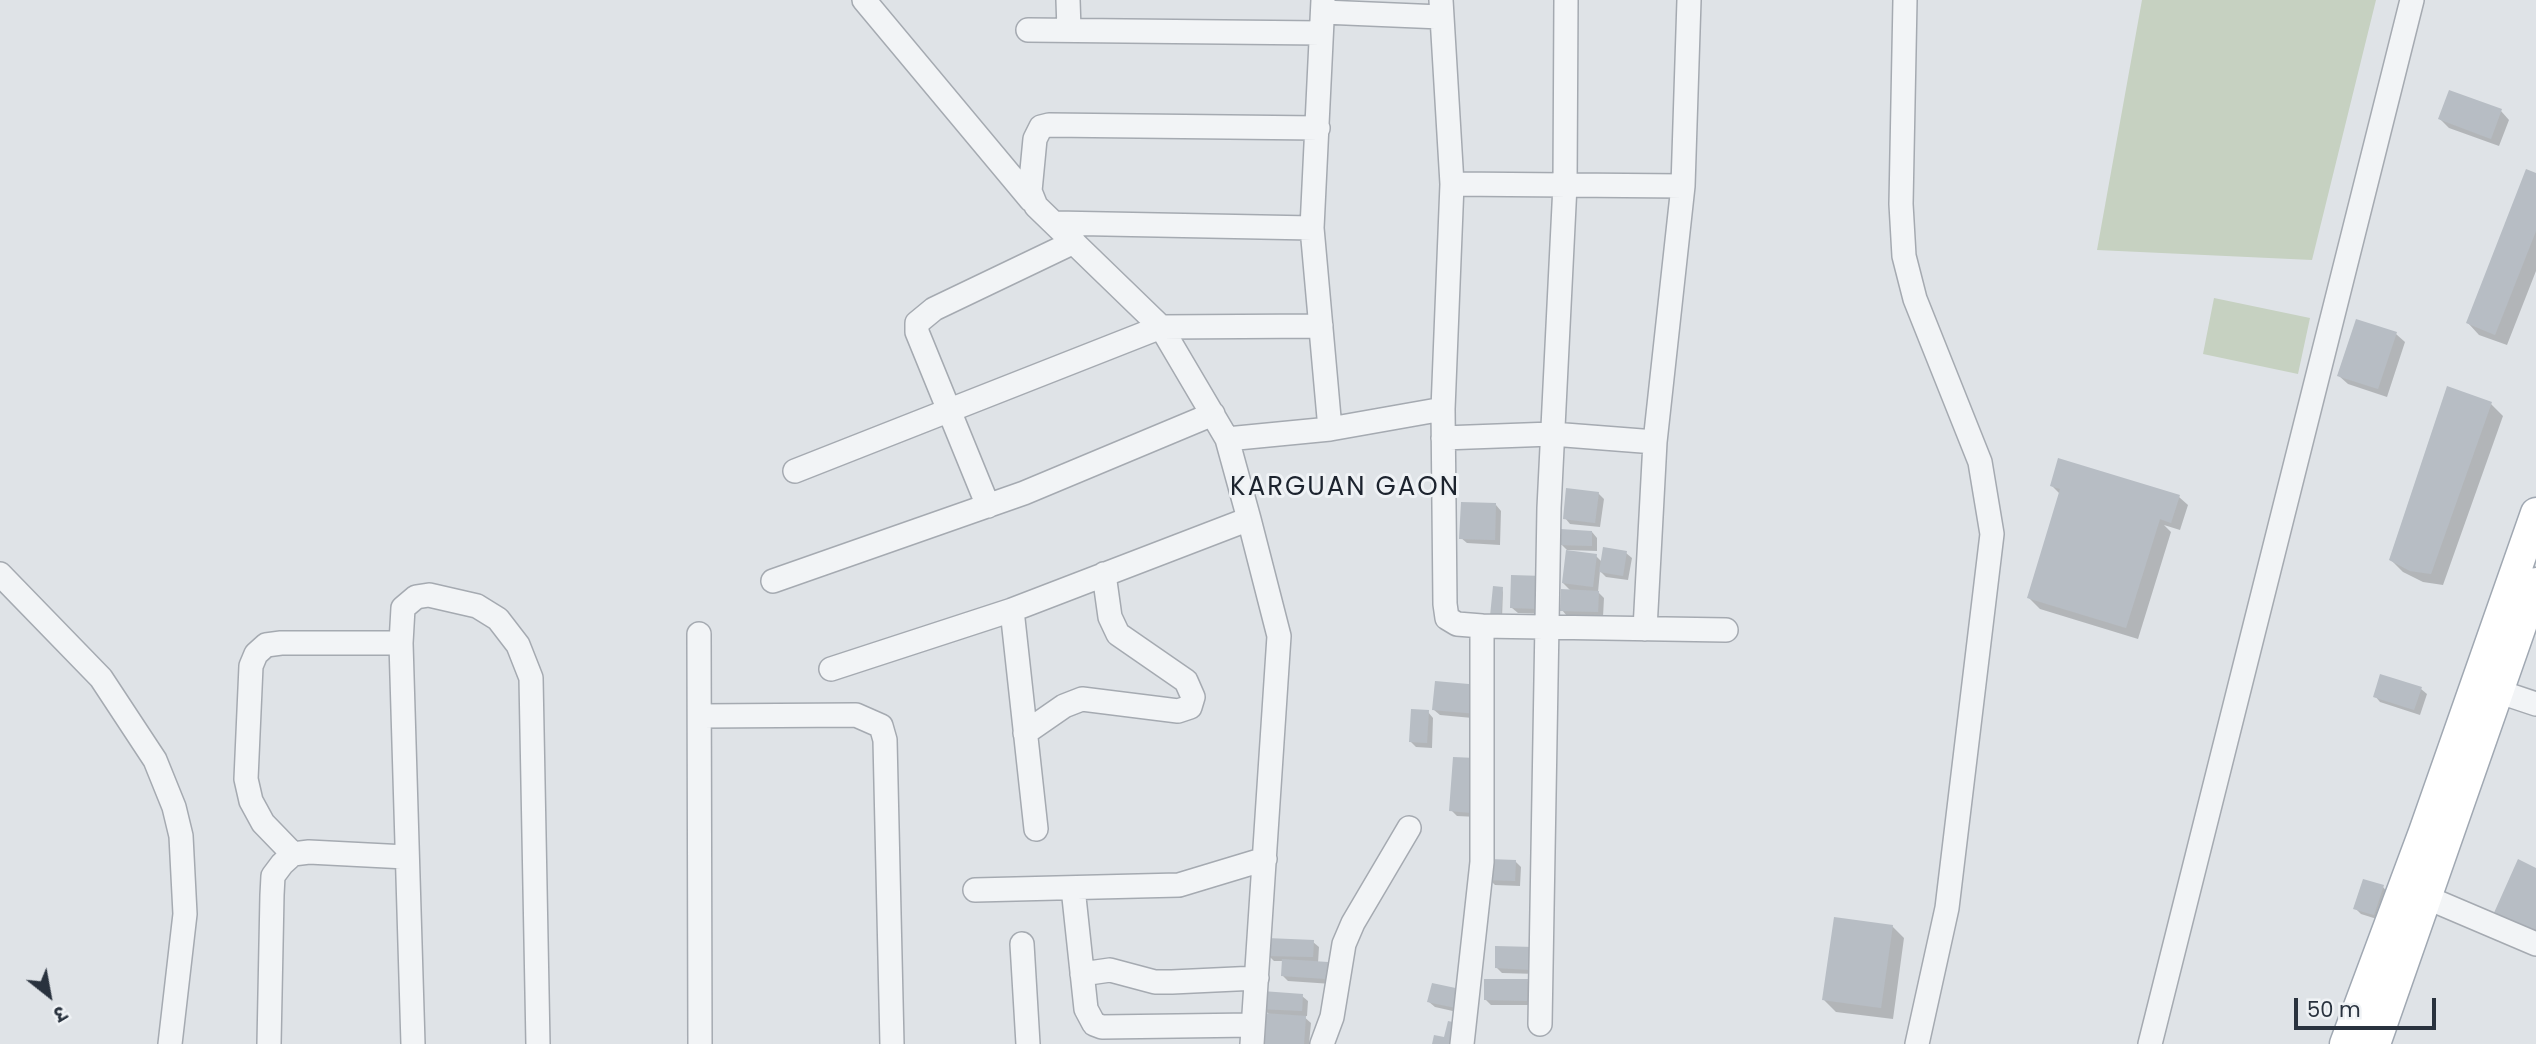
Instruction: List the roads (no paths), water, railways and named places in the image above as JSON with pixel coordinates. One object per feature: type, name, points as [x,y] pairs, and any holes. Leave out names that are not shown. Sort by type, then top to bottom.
[{"type":"main road","points":[[2345,1044],[2424,832],[2536,513]]},
{"type":"main road","points":[[2375,1044],[2536,583]]},
{"type":"street","points":[[864,0],[1031,200],[1161,327],[1227,439],[1279,636],[1253,1035],[1102,1027],[1094,1024],[1086,1009],[1073,888]]},
{"type":"street","points":[[1068,0],[1069,30]]},
{"type":"street","points":[[1540,1024],[1545,895],[1552,434],[1565,185],[1566,0]]},
{"type":"street","points":[[1646,629],[1656,442],[1683,186],[1689,0]]},
{"type":"street","points":[[1905,0],[1901,204],[1905,256],[1915,299],[1980,462],[1992,534],[1947,908],[1917,1044]]},
{"type":"street","points":[[2150,1044],[2413,0]]},
{"type":"street","points":[[1028,30],[1441,9],[1452,184],[1443,409],[1447,618],[1457,624],[1482,626],[1726,631]]},
{"type":"street","points":[[1322,15],[1312,228],[1330,429]]},
{"type":"street","points":[[1031,200],[1035,139],[1041,127],[1318,128]]},
{"type":"street","points":[[1452,184],[1683,186]]},
{"type":"street","points":[[1055,223],[1312,228]]},
{"type":"street","points":[[988,506],[917,332],[918,323],[934,309],[1074,242]]},
{"type":"street","points":[[794,471],[1161,327],[1321,326]]},
{"type":"street","points":[[1227,439],[1330,429],[1443,409]]},
{"type":"street","points":[[773,581],[988,506],[1213,414]]},
{"type":"street","points":[[1443,438],[1552,434],[1656,442]]},
{"type":"street","points":[[831,669],[1012,610],[1249,519]]},
{"type":"street","points":[[0,574],[101,678],[155,760],[174,807],[181,836],[185,914],[170,1044]]},
{"type":"street","points":[[1026,733],[1064,706],[1082,699],[1178,711],[1190,707],[1193,698],[1185,681],[1118,634],[1110,617],[1104,575]]},
{"type":"street","points":[[413,1044],[401,643],[403,608],[409,600],[429,595],[477,606],[498,619],[525,659],[531,678],[538,1044]]},
{"type":"street","points":[[1012,610],[1036,829]]},
{"type":"street","points":[[1462,1044],[1482,862],[1482,626]]},
{"type":"street","points":[[699,634],[700,1044]]},
{"type":"street","points":[[293,854],[263,823],[251,801],[246,779],[251,666],[256,654],[266,645],[281,643],[401,643]]},
{"type":"street","points":[[2497,691],[2536,705]]},
{"type":"street","points":[[701,716],[856,715],[881,726],[885,740],[892,1044]]},
{"type":"street","points":[[1322,1044],[1332,1017],[1344,944],[1353,923],[1409,828]]},
{"type":"street","points":[[269,1044],[273,876],[293,854],[309,852],[406,857]]},
{"type":"street","points":[[975,890],[1178,885],[1211,878],[1265,859]]},
{"type":"street","points":[[2428,898],[2536,944]]},
{"type":"street","points":[[1022,944],[1028,1044]]},
{"type":"street","points":[[1082,974],[1110,970],[1155,982],[1257,978]]},
{"type":"district","name":"KARGUAN GAON","points":[[1345,488]]}]
